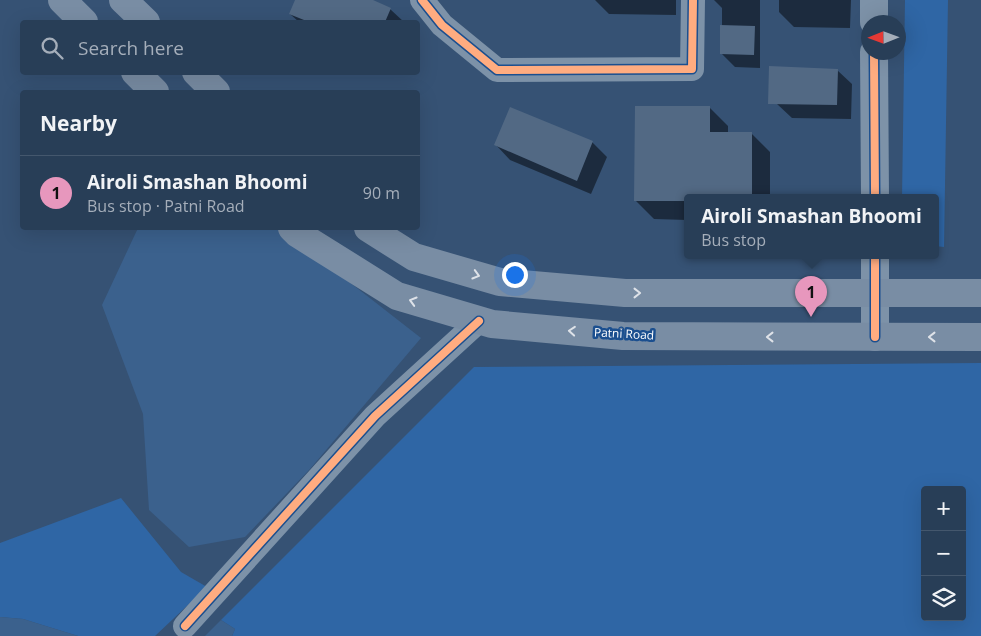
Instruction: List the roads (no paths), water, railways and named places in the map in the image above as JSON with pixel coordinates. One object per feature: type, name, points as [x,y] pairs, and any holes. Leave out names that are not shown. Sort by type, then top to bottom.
[{"type":"main road","points":[[62,0],[82,20]]},
{"type":"main road","points":[[123,0],[144,20]]},
{"type":"main road","points":[[138,75],[153,90]]},
{"type":"main road","points":[[199,75],[214,90]]},
{"type":"main road","name":"Patni Road","points":[[294,230],[396,296],[492,324],[623,336],[981,337]]},
{"type":"main road","points":[[371,230],[414,257],[500,282],[625,293],[981,293]]},
{"type":"street","points":[[422,0],[442,25],[497,70],[507,70],[692,69],[693,0]]},
{"type":"street","points":[[874,0],[874,15]]},
{"type":"street","points":[[874,60],[875,194]]},
{"type":"street","points":[[875,259],[875,337]]},
{"type":"street","points":[[185,626],[375,416],[479,320]]},
{"type":"place","name":"Airoli Smashan Bhoomi","points":[[811,317]]}]
